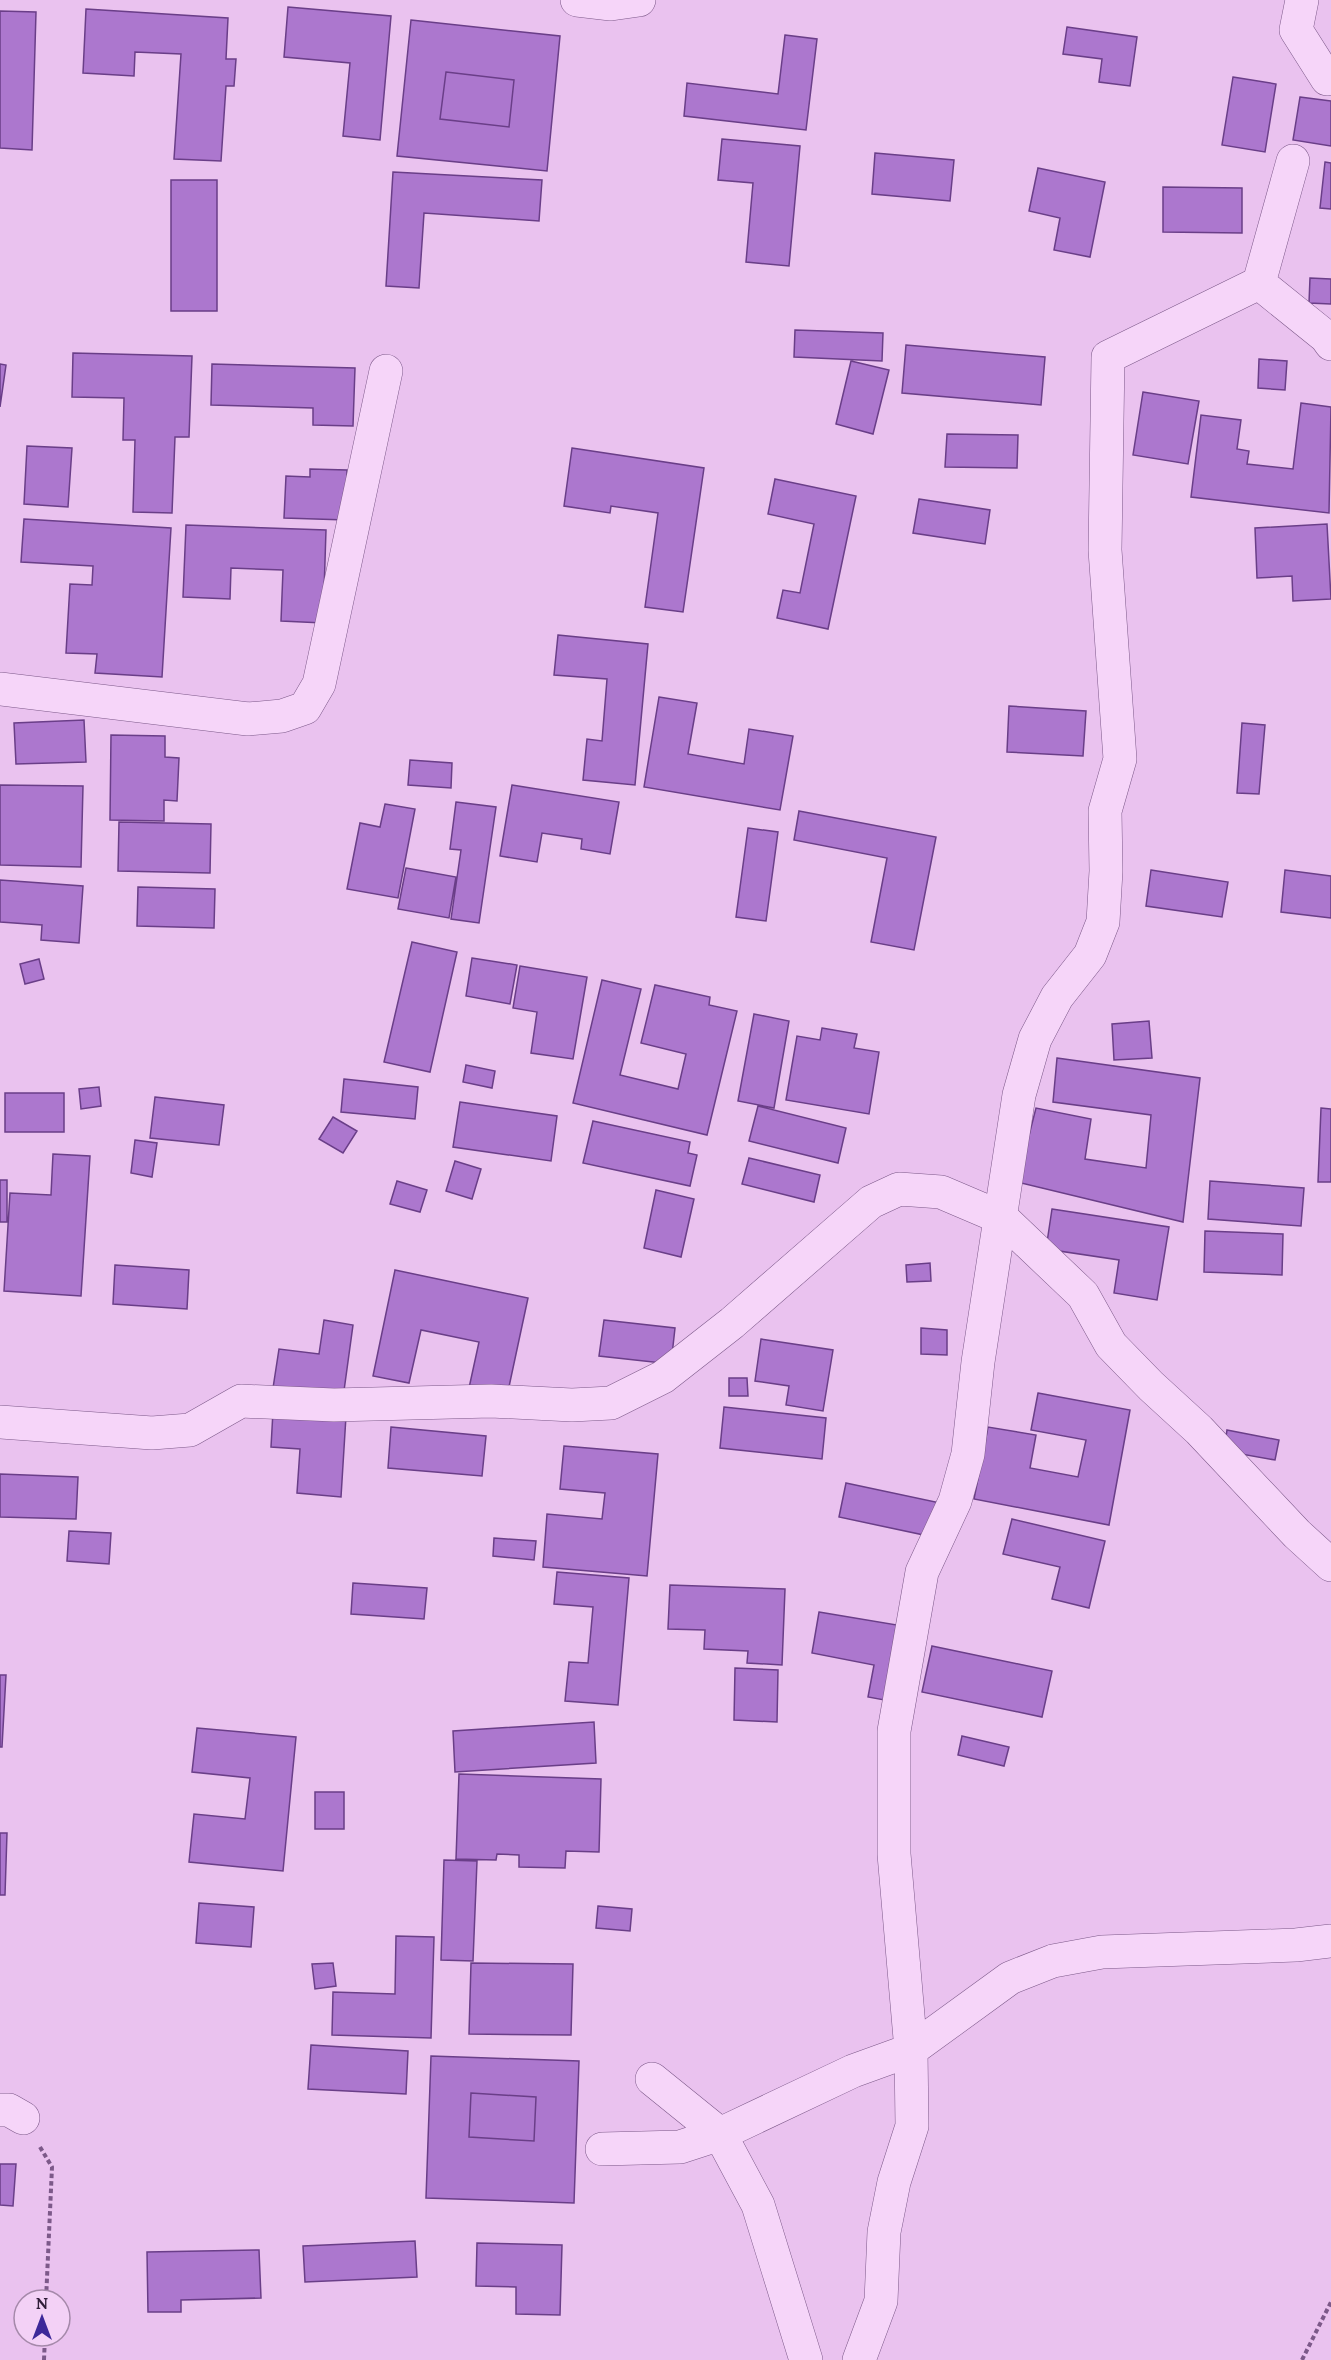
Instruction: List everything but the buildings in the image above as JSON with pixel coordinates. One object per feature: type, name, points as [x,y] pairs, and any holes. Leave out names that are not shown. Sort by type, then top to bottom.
[{"type":"street","points":[[577,0],[611,4],[639,0]]},
{"type":"street","points":[[1302,0],[1296,30],[1327,79]]},
{"type":"street","points":[[859,2360],[881,2301],[884,2232],[894,2181],[912,2126],[911,2050],[894,1854],[894,1731],[922,1572],[955,1501],[968,1454],[978,1362],[1002,1218],[1019,1095],[1035,1039],[1057,998],[1090,955],[1103,922],[1106,872],[1105,811],[1120,759],[1105,550],[1108,357],[1259,283],[1293,161]]},
{"type":"street","points":[[1259,283],[1326,337],[1331,344]]},
{"type":"street","points":[[0,689],[248,719],[282,716],[305,708],[319,684],[386,371]]},
{"type":"street","points":[[0,1422],[152,1433],[190,1431],[241,1401],[334,1405],[491,1401],[572,1405],[611,1403],[663,1377],[732,1323],[871,1202],[899,1189],[941,1192],[1002,1218],[1083,1295],[1111,1345],[1199,1430],[1297,1534],[1331,1565]]},
{"type":"street","points":[[602,2149],[680,2147],[720,2134],[853,2072],[911,2050],[1010,1978],[1053,1961],[1102,1952],[1296,1945],[1331,1941]]},
{"type":"street","points":[[652,2079],[720,2134],[758,2205],[806,2360]]},
{"type":"path","points":[[11,2114],[52,2168],[47,2288]]},
{"type":"path","points":[[1302,2360],[1331,2302]]}]
